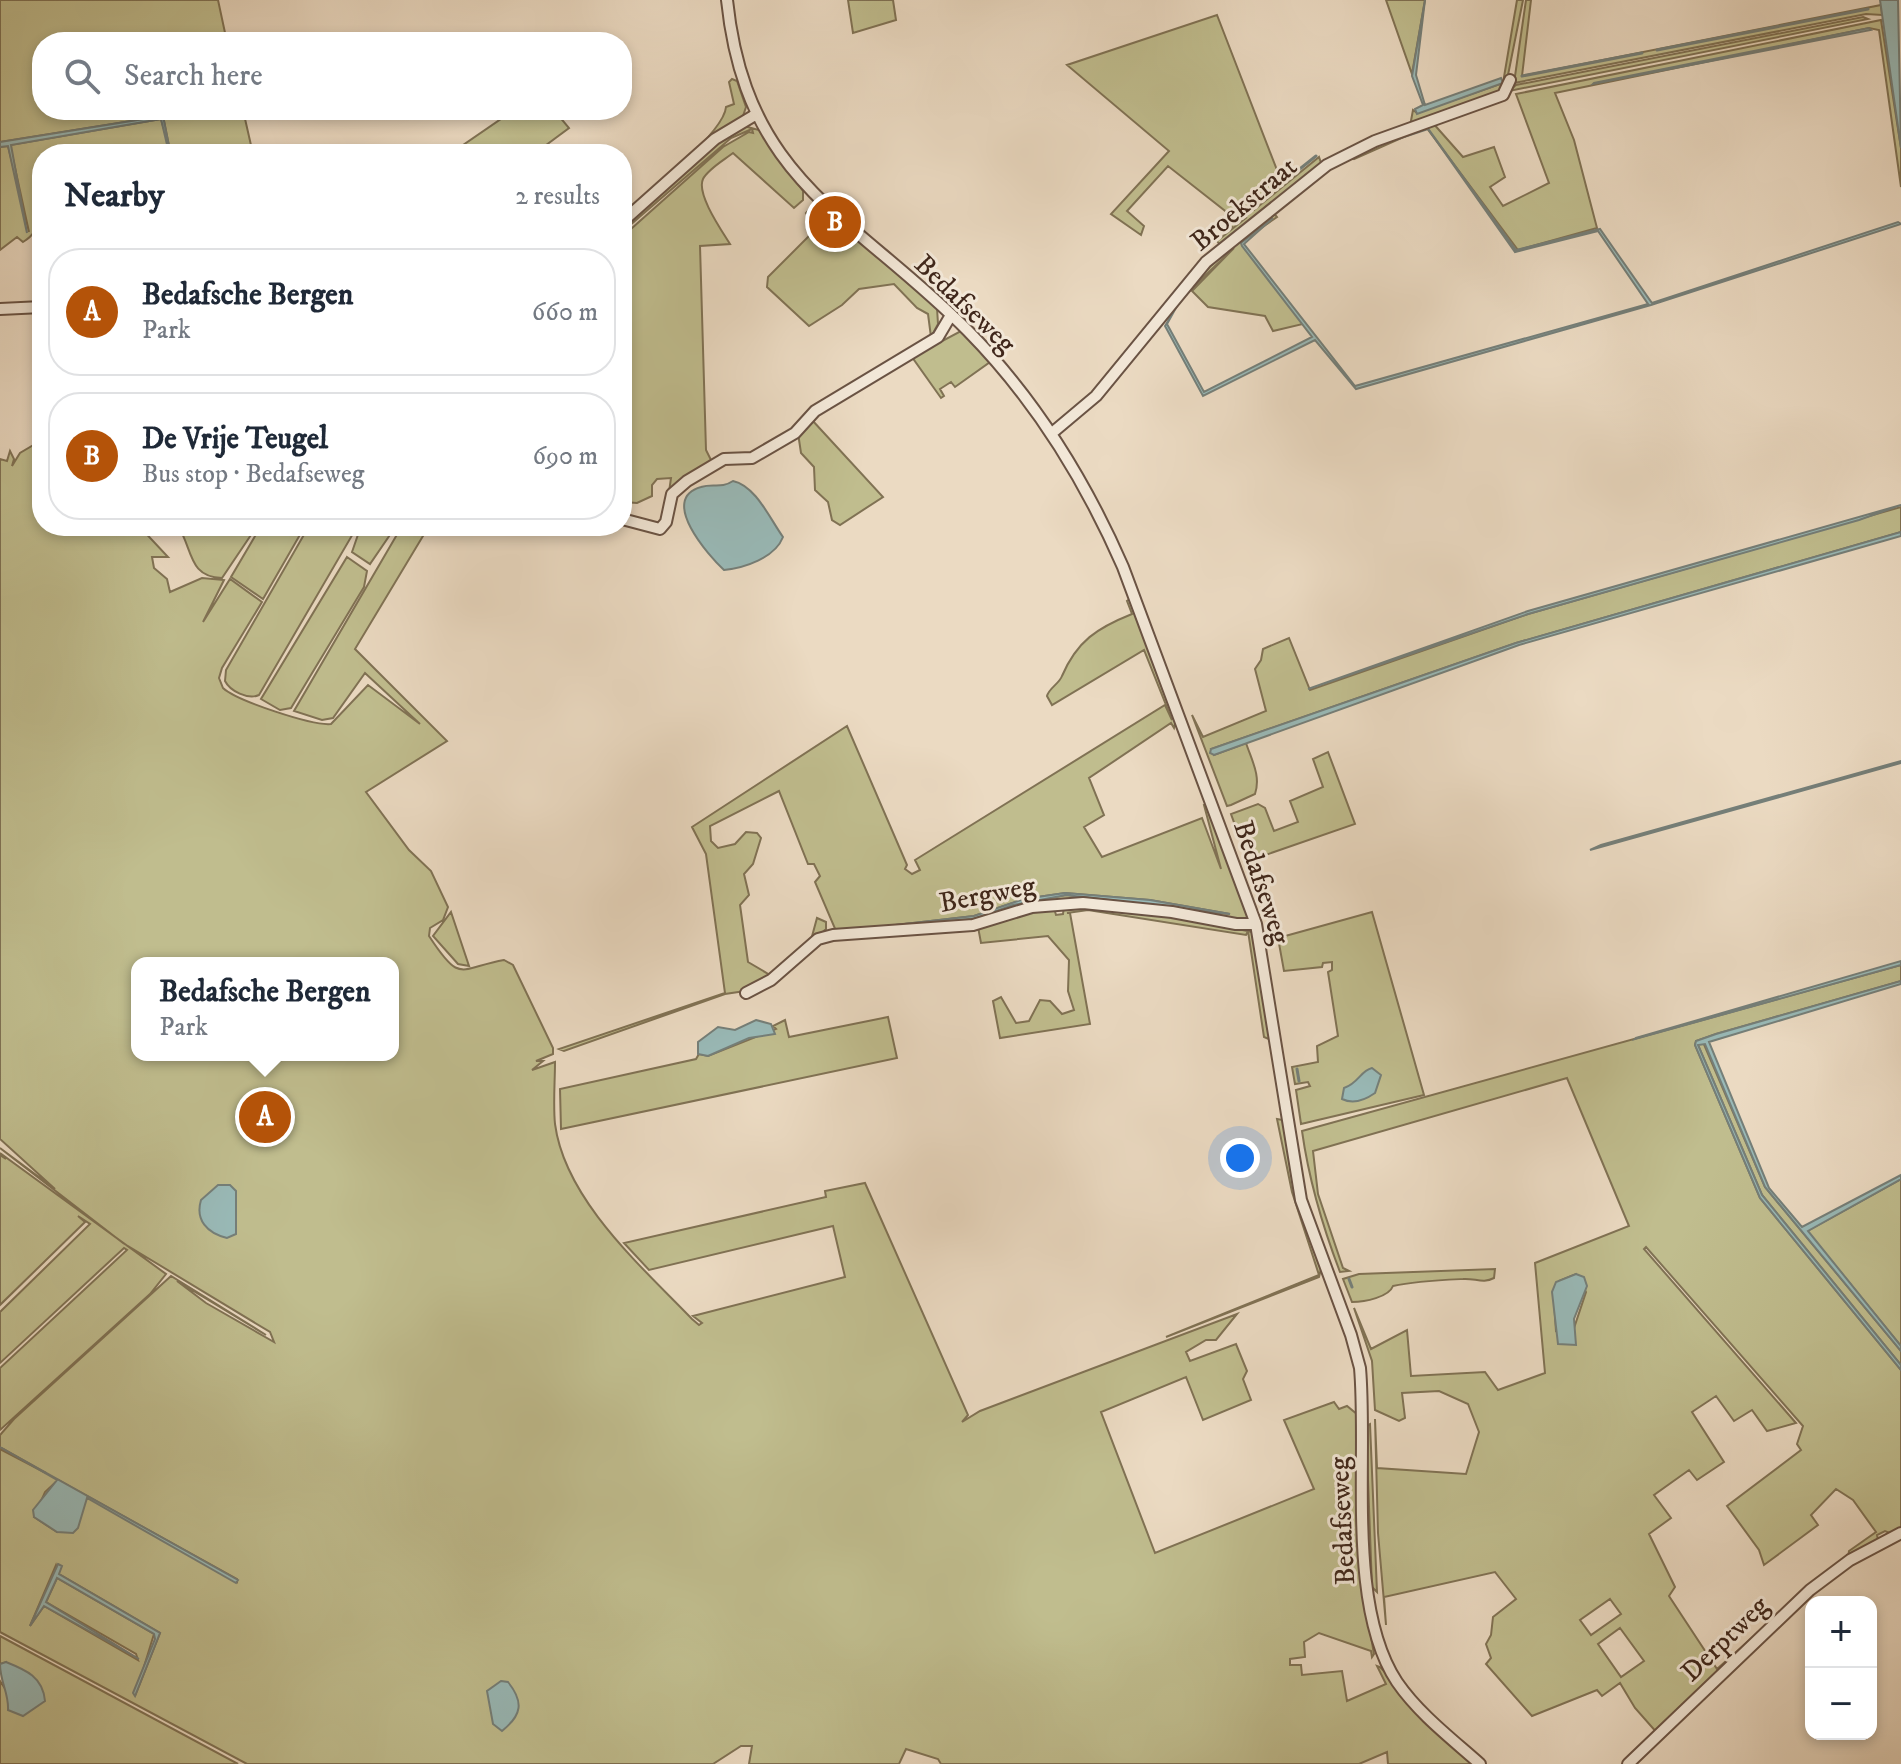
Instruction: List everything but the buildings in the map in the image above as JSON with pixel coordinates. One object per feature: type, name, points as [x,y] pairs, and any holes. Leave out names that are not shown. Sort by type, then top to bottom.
[{"type":"street","name":"Bedafseweg","points":[[727,0],[733,47],[755,115],[808,190],[951,315],[984,348],[1052,433],[1097,509],[1123,567],[1256,924],[1301,1200],[1351,1335],[1360,1368],[1365,1531],[1372,1621],[1383,1657],[1397,1681],[1420,1709],[1480,1764]]},
{"type":"street","name":"Broekstraat","points":[[1052,433],[1096,396],[1206,262],[1306,181],[1346,153],[1503,95],[1510,80]]},
{"type":"street","points":[[632,213],[715,139],[755,115]]},
{"type":"street","points":[[0,309],[32,307]]},
{"type":"street","points":[[632,522],[660,529],[666,522],[672,494],[687,481],[724,459],[752,458],[795,433],[815,411],[938,337],[951,315]]},
{"type":"street","name":"Bergweg","points":[[746,993],[771,980],[825,936],[973,925],[1051,905],[1095,904],[1236,924],[1256,924]]},
{"type":"street","name":"Derptweg","points":[[1628,1764],[1817,1584],[1901,1533]]},
{"type":"shaded area","points":[[0,0],[218,0],[225,32],[32,32],[32,120],[138,120],[0,142]]},
{"type":"shaded area","points":[[848,0],[893,0],[896,20],[853,33]]},
{"type":"shaded area","points":[[1386,0],[1425,0],[1412,74]]},
{"type":"shaded area","points":[[1517,0],[1523,0],[1505,90],[1410,126],[1413,110],[1417,113],[1503,83]]},
{"type":"shaded area","points":[[1526,0],[1531,0],[1522,76],[1881,5],[1882,15],[1866,14],[1514,83]]},
{"type":"shaded area","points":[[1217,15],[1282,183],[1251,207],[1254,210],[1319,157],[1322,166],[1221,246],[1217,241],[1247,217],[1233,228],[1228,223],[1229,214],[1168,166],[1127,211],[1144,226],[1141,235],[1111,214],[1169,151],[1067,65]]},
{"type":"shaded area","points":[[1863,17],[1868,19],[1509,91],[1516,85]]},
{"type":"shaded area","points":[[1881,20],[1901,148],[1901,187],[1879,30],[1869,28],[1555,93],[1574,140],[1597,228],[1518,250],[1426,127],[1354,159],[1351,157],[1432,122],[1463,157],[1494,147],[1505,177],[1490,187],[1503,206],[1549,183],[1516,94]]},
{"type":"shaded area","points":[[732,79],[737,81],[746,107],[742,119],[720,130],[632,210],[632,206],[698,148],[722,118],[726,107],[734,104],[729,82]]},
{"type":"shaded area","points":[[161,120],[168,144],[32,144],[32,235],[23,242],[17,237],[0,250],[0,147],[8,146],[29,232],[10,145]]},
{"type":"shaded area","points":[[164,120],[245,120],[251,144],[169,144]]},
{"type":"shaded area","points":[[499,120],[562,120],[569,128],[547,144],[465,144]]},
{"type":"shaded area","points":[[744,126],[759,130],[803,191],[803,200],[794,208],[733,153],[705,175],[702,186],[706,203],[730,244],[700,246],[706,450],[711,460],[669,492],[671,478],[657,479],[652,485],[652,496],[632,503],[632,228],[723,147],[749,132],[753,133],[752,129],[731,138],[632,223],[632,218],[720,140]]},
{"type":"shaded area","points":[[815,203],[937,308],[938,324],[931,337],[928,314],[917,308],[894,284],[859,289],[842,305],[809,326],[767,287],[768,277],[817,228],[806,213]]},
{"type":"shaded area","points":[[1272,211],[1277,217],[1241,242],[1303,324],[1273,331],[1265,316],[1208,307],[1192,291],[1234,248],[1189,291],[1187,287]]},
{"type":"shaded area","points":[[961,331],[990,362],[955,387],[951,382],[940,389],[944,396],[941,398],[912,357]]},
{"type":"shaded area","points":[[812,420],[883,497],[840,525],[832,520],[828,502],[815,490],[814,467],[801,453],[798,433]]},
{"type":"shaded area","points":[[32,446],[32,536],[148,536],[168,557],[152,557],[154,568],[167,579],[170,592],[202,578],[224,580],[203,622],[230,579],[262,602],[222,668],[219,678],[223,688],[259,706],[322,724],[331,724],[368,685],[420,724],[365,673],[333,718],[322,720],[294,711],[396,536],[423,536],[355,649],[447,741],[366,792],[409,850],[431,871],[448,907],[443,920],[430,928],[429,936],[448,962],[462,969],[504,960],[513,965],[553,1048],[553,1054],[536,1061],[543,1061],[532,1070],[555,1062],[554,1116],[562,1152],[574,1179],[608,1230],[699,1325],[702,1323],[693,1316],[845,1277],[833,1226],[649,1270],[624,1243],[826,1197],[825,1191],[865,1183],[968,1415],[962,1422],[980,1411],[1237,1314],[1216,1340],[1206,1340],[1186,1352],[1190,1361],[1236,1344],[1247,1371],[1243,1379],[1251,1400],[1203,1420],[1186,1377],[1101,1412],[1155,1553],[1314,1489],[1284,1420],[1334,1402],[1339,1409],[1347,1406],[1358,1415],[1368,1619],[1374,1654],[1372,1657],[1371,1651],[1319,1633],[1304,1642],[1305,1657],[1290,1659],[1290,1665],[1301,1665],[1302,1675],[1342,1671],[1347,1701],[1386,1684],[1377,1666],[1380,1667],[1474,1764],[1388,1764],[1387,1752],[1359,1764],[941,1764],[938,1759],[906,1749],[899,1764],[749,1764],[752,1746],[741,1746],[713,1764],[247,1764],[0,1632],[0,1449],[46,1473],[0,1447],[0,1435],[14,1419],[171,1276],[266,1335],[177,1281],[206,1303],[274,1342],[270,1332],[123,1243],[0,1148],[55,1189],[0,1139],[0,459],[7,461],[10,451],[14,459],[12,466],[20,453]],"holes":[[[58,1480],[237,1579],[237,1582],[87,1497],[57,1532],[34,1517],[45,1492]],[[56,1565],[59,1574],[160,1633],[135,1696],[154,1634],[57,1578],[46,1602],[136,1654],[138,1660],[44,1606],[30,1626]]]},
{"type":"shaded area","points":[[1901,507],[1901,532],[1516,643],[1211,749],[1214,755],[1246,743],[1253,762],[1257,781],[1255,794],[1231,805],[1227,806],[1192,715],[1203,737],[1266,711],[1255,669],[1263,649],[1289,638],[1310,690],[1528,614]]},
{"type":"shaded area","points":[[183,536],[250,536],[222,578],[203,573],[193,560]]},
{"type":"shaded area","points":[[255,536],[299,536],[263,599],[231,577]]},
{"type":"shaded area","points":[[303,536],[352,536],[259,695],[240,694],[231,688],[225,681],[226,670]]},
{"type":"shaded area","points":[[358,536],[389,536],[370,564],[352,552]]},
{"type":"shaded area","points":[[347,557],[367,571],[364,587],[291,708],[280,710],[261,699]]},
{"type":"shaded area","points":[[1130,599],[1176,720],[1174,728],[1171,723],[1089,778],[1104,815],[1084,827],[1102,857],[1202,818],[1221,869],[1204,805],[1208,804],[1248,917],[1245,921],[1083,901],[982,921],[836,931],[815,882],[820,876],[814,864],[808,864],[779,791],[710,826],[711,841],[718,848],[735,844],[746,832],[757,833],[761,838],[753,864],[744,874],[749,895],[740,905],[748,962],[770,975],[811,940],[817,918],[826,922],[826,929],[785,966],[745,991],[725,994],[564,1051],[559,1049],[725,993],[706,854],[692,827],[847,726],[907,865],[905,869],[912,874],[920,870],[915,860],[1165,705],[1172,720],[1144,650],[1052,705],[1047,696],[1061,679],[1074,654],[1090,637],[1132,614],[1127,601]],"holes":[[[1065,893],[1150,900],[1230,914],[1066,895],[1013,905],[985,916],[878,927],[974,916],[1024,899]]]},
{"type":"shaded area","points":[[1328,752],[1355,824],[1248,861],[1231,814],[1258,804],[1265,808],[1274,831],[1298,822],[1290,801],[1323,787],[1313,759]]},
{"type":"shaded area","points":[[1064,906],[1171,915],[1248,931],[1246,935],[1088,910],[1067,913],[1070,913],[1090,1024],[1000,1038],[993,1001],[1001,997],[1016,1023],[1029,1021],[1040,1000],[1050,1001],[1062,1014],[1074,1010],[1068,991],[1069,960],[1048,936],[981,943],[978,927],[1024,911],[1054,908],[1056,915],[1063,914]]},
{"type":"shaded area","points":[[451,912],[469,966],[458,964],[433,936]]},
{"type":"shaded area","points":[[1372,912],[1424,1095],[1301,1124],[1296,1090],[1310,1086],[1308,1082],[1295,1084],[1292,1067],[1318,1062],[1317,1046],[1338,1036],[1328,972],[1332,970],[1332,962],[1323,963],[1322,967],[1284,971],[1278,938]]},
{"type":"shaded area","points":[[1248,931],[1252,932],[1271,1040],[1264,1037]]},
{"type":"shaded area","points":[[1901,965],[1901,981],[1716,1034],[1696,1041],[1695,1045],[1760,1198],[1901,1370],[1901,1530],[1877,1535],[1878,1540],[1848,1557],[1849,1551],[1876,1532],[1853,1500],[1836,1489],[1811,1515],[1818,1525],[1764,1565],[1759,1550],[1727,1506],[1801,1450],[1797,1444],[1803,1426],[1646,1247],[1644,1249],[1796,1423],[1767,1431],[1752,1410],[1734,1421],[1716,1396],[1692,1412],[1724,1462],[1697,1480],[1689,1470],[1654,1495],[1671,1518],[1649,1534],[1675,1587],[1669,1596],[1717,1669],[1771,1621],[1658,1734],[1635,1708],[1620,1683],[1602,1696],[1597,1690],[1532,1716],[1486,1664],[1491,1658],[1486,1644],[1491,1635],[1493,1617],[1516,1599],[1495,1572],[1384,1597],[1386,1625],[1378,1533],[1375,1419],[1377,1468],[1466,1474],[1479,1432],[1468,1404],[1439,1391],[1402,1393],[1405,1418],[1399,1421],[1375,1410],[1372,1361],[1354,1308],[1371,1349],[1407,1330],[1411,1376],[1485,1372],[1498,1390],[1545,1373],[1535,1263],[1629,1226],[1567,1078],[1313,1151],[1318,1194],[1343,1268],[1349,1271],[1340,1272],[1327,1237],[1312,1185],[1302,1131]],"holes":[[[1576,1274],[1586,1292],[1574,1328],[1556,1331],[1554,1301],[1559,1281]],[[1610,1599],[1621,1614],[1591,1635],[1580,1620]],[[1620,1628],[1644,1661],[1621,1677],[1598,1644]]]},
{"type":"shaded area","points":[[888,1017],[897,1058],[561,1129],[560,1089],[696,1059],[699,1054],[708,1056],[776,1029],[773,1026],[785,1020],[789,1037]]},
{"type":"shaded area","points":[[1703,1042],[1765,1187],[1901,1351],[1901,1365],[1762,1195],[1698,1045]]},
{"type":"shaded area","points":[[1277,1119],[1283,1120],[1297,1203],[1321,1269],[1319,1277],[1166,1337],[1319,1275],[1292,1192]]},
{"type":"shaded area","points":[[0,1153],[166,1274],[150,1294],[0,1430],[0,1368],[127,1250],[124,1248],[0,1363],[0,1312],[90,1224],[78,1216],[85,1222],[0,1305],[0,1155],[6,1159]]},
{"type":"shaded area","points":[[1901,1179],[1901,1346],[1807,1231]]},
{"type":"shaded area","points":[[1495,1269],[1494,1278],[1490,1280],[1401,1284],[1393,1286],[1382,1296],[1357,1302],[1352,1302],[1343,1279],[1359,1274]]},
{"type":"shaded area","points":[[1370,1424],[1377,1592],[1372,1587],[1366,1426]]},
{"type":"shaded area","points":[[0,1636],[238,1764],[0,1764],[0,1681],[23,1716],[6,1662],[0,1664]]},
{"type":"water","points":[[1425,0],[1416,75],[1425,105],[1501,78],[1503,83],[1417,114],[1415,109],[1423,105],[1412,76]]},
{"type":"water","points":[[1880,0],[1898,0],[1901,148]]},
{"type":"water","points":[[1871,30],[1593,84],[1594,83]]},
{"type":"water","points":[[138,120],[155,120],[11,145],[27,233],[8,146],[0,147],[0,142]]},
{"type":"water","points":[[161,120],[164,120],[167,144]]},
{"type":"water","points":[[1427,127],[1516,250],[1600,229],[1652,303],[1898,222],[1901,224],[1651,305],[1356,389],[1315,340],[1203,396],[1165,326],[1177,306],[1167,324],[1204,392],[1312,337],[1241,243],[1273,218],[1244,244],[1355,386],[1648,304],[1598,231],[1515,252],[1428,129],[1395,140]]},
{"type":"water","points":[[733,481],[756,496],[783,537],[766,556],[741,567],[724,570],[691,528],[684,503],[689,493],[701,487],[725,485]]},
{"type":"water","points":[[1901,505],[1859,520],[1528,614],[1308,689],[1528,611]]},
{"type":"water","points":[[1901,532],[1901,536],[1519,645],[1214,755],[1210,753],[1211,749],[1516,643]]},
{"type":"water","points":[[1901,763],[1590,850],[1601,845]]},
{"type":"water","points":[[1065,893],[1150,900],[1230,914],[1066,895],[1013,905],[974,919],[878,927],[974,916],[1024,899]]},
{"type":"water","points":[[1901,961],[1901,965],[1635,1039],[1636,1038]]},
{"type":"water","points":[[1901,981],[1901,984],[1709,1042],[1769,1188],[1802,1227],[1901,1175],[1901,1179],[1808,1231],[1901,1346],[1901,1351],[1765,1187],[1705,1044],[1698,1045],[1762,1195],[1901,1365],[1901,1370],[1760,1198],[1695,1045],[1696,1041],[1716,1034]]},
{"type":"water","points":[[756,1020],[771,1024],[775,1034],[749,1038],[708,1056],[698,1054],[698,1042],[718,1027],[735,1030]]},
{"type":"water","points":[[1372,1068],[1381,1075],[1375,1093],[1359,1101],[1342,1099],[1344,1088]]},
{"type":"water","points":[[218,1185],[230,1185],[236,1191],[236,1234],[227,1238],[208,1229],[200,1214],[201,1200]]},
{"type":"water","points":[[1576,1274],[1584,1277],[1587,1286],[1574,1319],[1576,1345],[1558,1344],[1552,1292],[1556,1282]]},
{"type":"water","points":[[0,1447],[238,1580],[236,1583],[87,1498],[78,1528],[73,1533],[57,1532],[34,1517],[33,1510],[57,1480]]},
{"type":"water","points":[[58,1564],[62,1566],[59,1574],[160,1633],[135,1696],[133,1693],[155,1639],[154,1634],[57,1578],[46,1602],[139,1659],[44,1606],[30,1626]]},
{"type":"water","points":[[6,1662],[37,1680],[44,1693],[45,1701],[23,1716],[8,1710],[0,1664]]},
{"type":"water","points":[[501,1681],[508,1682],[518,1702],[517,1714],[502,1731],[493,1724],[487,1691]]},
{"type":"waterway","points":[[1657,50],[1868,9]]},
{"type":"waterway","points":[[1522,76],[1642,53]]},
{"type":"waterway","points":[[1291,176],[1316,156]]},
{"type":"waterway","points":[[1297,1069],[1299,1081]]},
{"type":"waterway","points":[[1349,1279],[1352,1287]]},
{"type":"place","name":"De Vrije Teugel","points":[[835,222]]},
{"type":"place","name":"Bedafsche Bergen","points":[[265,1117]]}]
